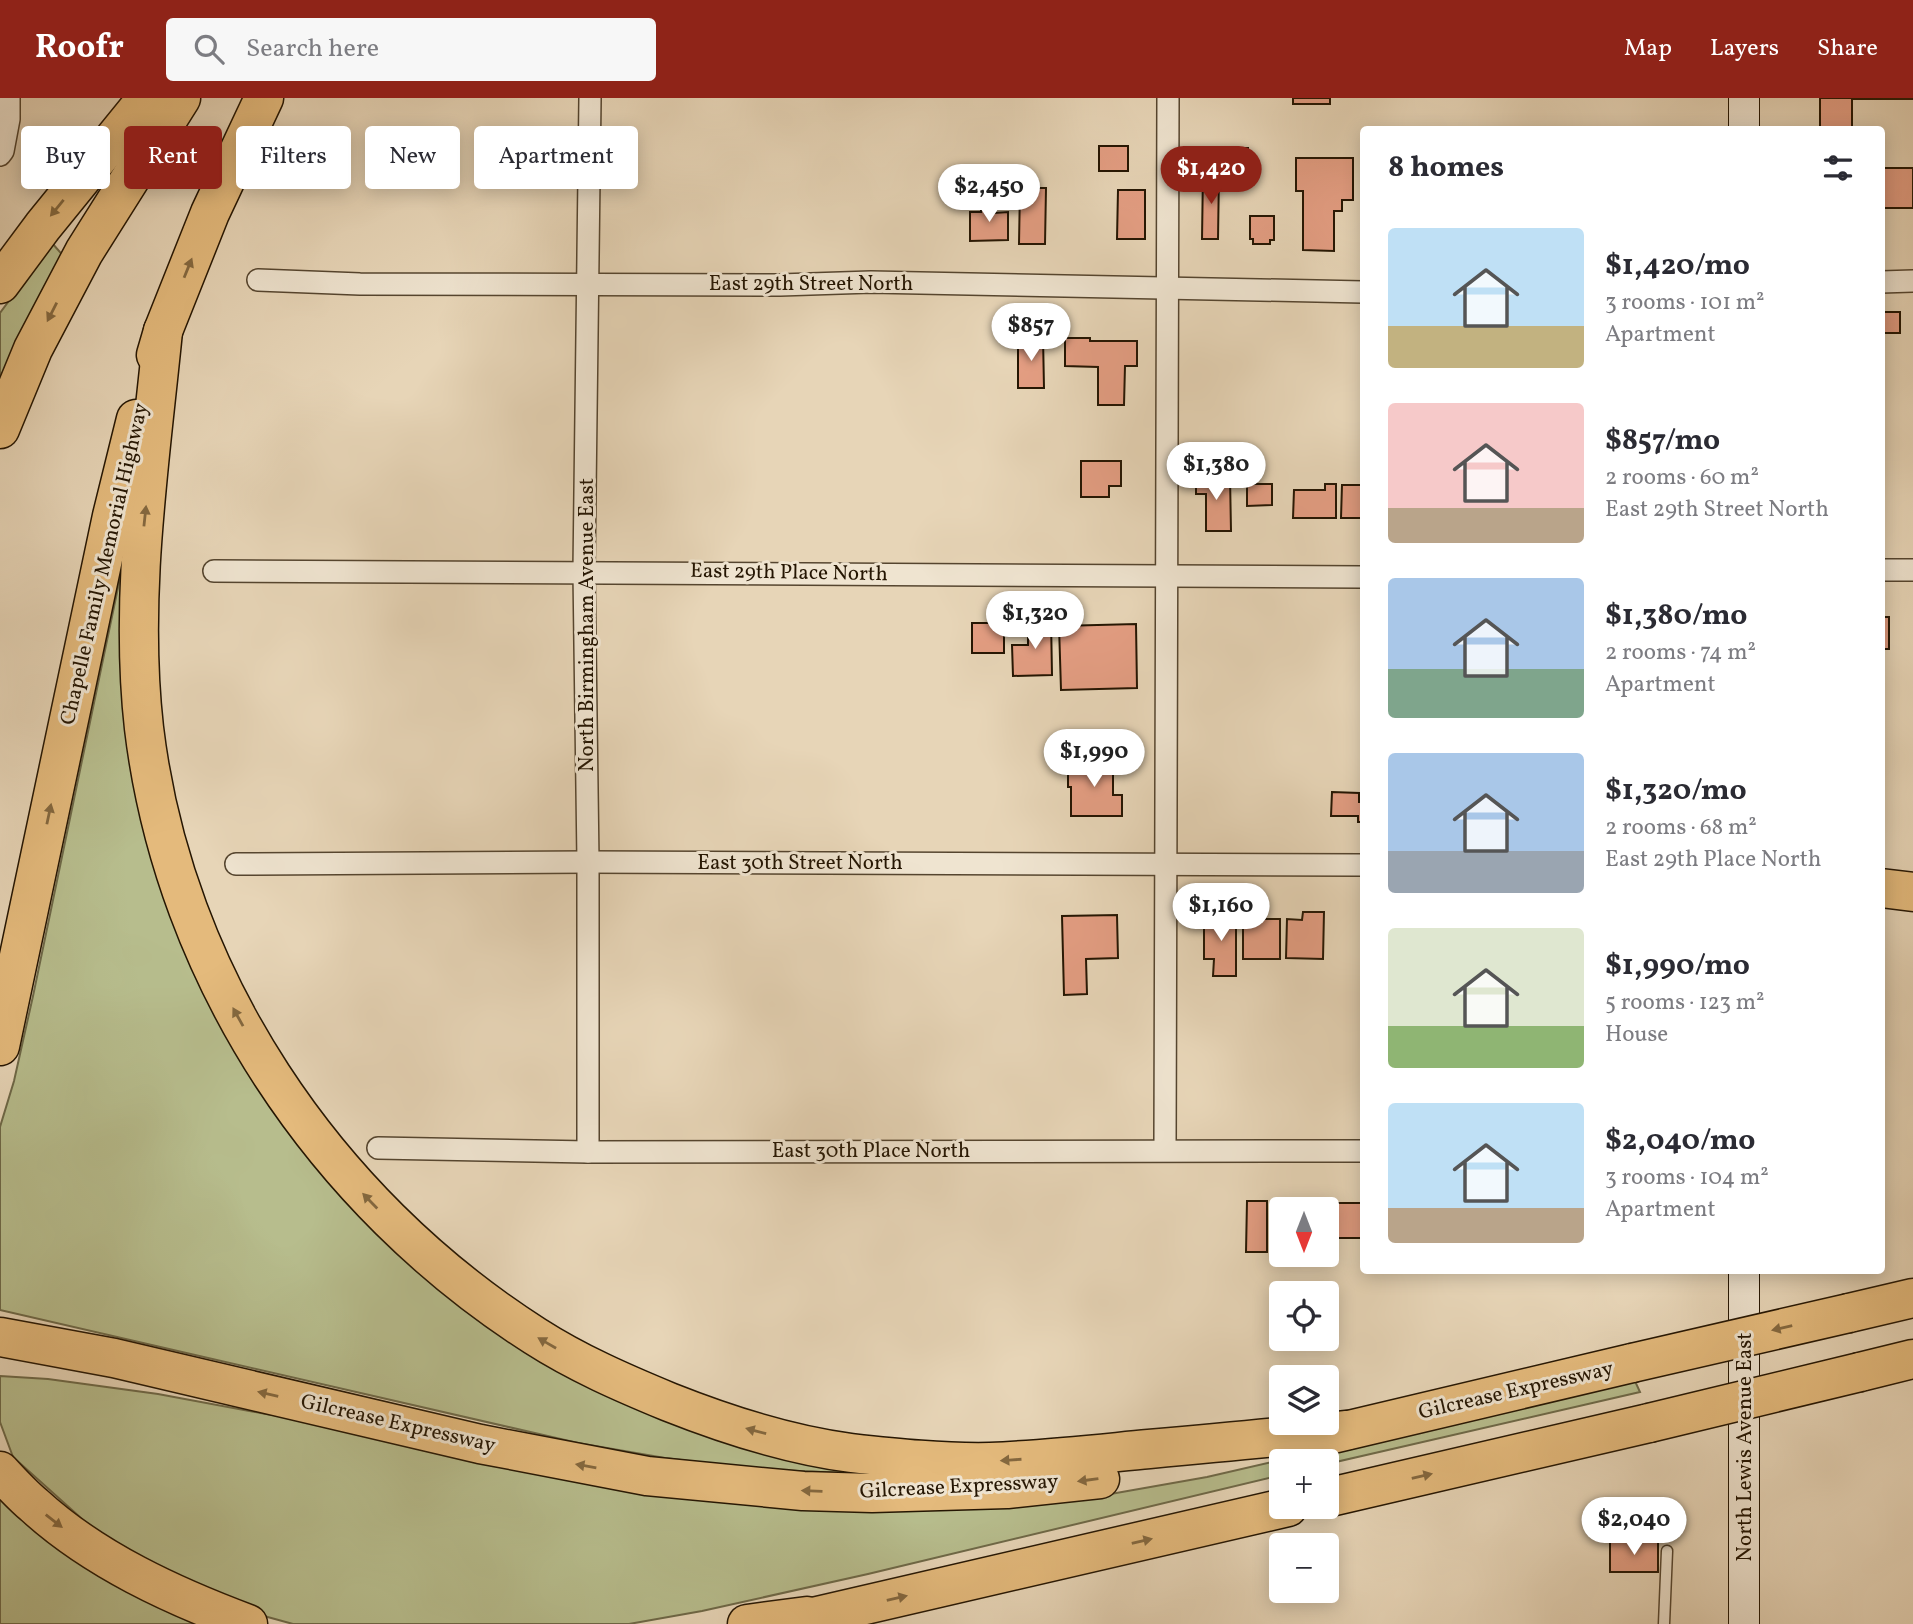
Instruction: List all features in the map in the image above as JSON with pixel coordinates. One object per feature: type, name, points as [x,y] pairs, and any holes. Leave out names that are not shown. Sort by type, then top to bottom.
[{"type":"highway","points":[[0,284],[43,226],[147,98]]},
{"type":"highway","points":[[0,429],[33,349],[84,252],[181,98]]},
{"type":"highway","name":"Chapelle Family Memorial Highway","points":[[0,1046],[127,449],[163,331],[210,213],[264,98]]},
{"type":"highway","points":[[163,331],[138,584],[138,633],[145,731],[166,836],[181,890],[203,947],[255,1048],[314,1136],[350,1180],[395,1227],[440,1268],[494,1308],[580,1362],[696,1413],[791,1441],[846,1452],[988,1462],[1347,1430]]},
{"type":"highway","points":[[1885,874],[1913,877]]},
{"type":"highway","points":[[0,988],[35,881]]},
{"type":"highway","points":[[1885,888],[1913,892]]},
{"type":"highway","name":"Gilcrease Expressway","points":[[8,1347],[114,1358],[480,1444],[647,1476],[803,1491],[944,1492],[1068,1483],[1210,1461],[1913,1298]]},
{"type":"highway","points":[[1339,1495],[1913,1359]]},
{"type":"highway","points":[[2,1473],[35,1506],[88,1546],[163,1588],[248,1624]]},
{"type":"highway","points":[[783,1624],[1269,1511]]},
{"type":"highway","points":[[747,1624],[830,1614]]},
{"type":"main road","points":[[1744,98],[1744,126]]},
{"type":"main road","name":"North Lewis Avenue East","points":[[1744,1274],[1744,1624]]},
{"type":"street","points":[[0,155],[9,120],[9,98]]},
{"type":"street","name":"North Birmingham Avenue East","points":[[588,1152],[584,571],[590,98]]},
{"type":"street","points":[[1165,1150],[1168,98]]},
{"type":"street","name":"East 29th Street North","points":[[258,280],[360,284],[780,285],[871,282],[1360,292]]},
{"type":"street","points":[[1885,282],[1913,281]]},
{"type":"street","name":"East 29th Place North","points":[[214,570],[1360,577]]},
{"type":"street","points":[[1885,570],[1913,570]]},
{"type":"street","name":"East 30th Street North","points":[[236,864],[588,862],[1360,865]]},
{"type":"street","name":"East 30th Place North","points":[[378,1148],[588,1152],[1360,1151]]},
{"type":"lane","points":[[1664,1624],[1667,1551]]},
{"type":"green space","points":[[52,243],[66,259],[0,389],[0,313]]},
{"type":"green space","points":[[120,578],[128,578],[129,677],[228,1024],[485,1314],[844,1462],[844,1473],[753,1469],[578,1443],[0,1310],[0,1127],[14,1081],[33,996]]},
{"type":"green space","points":[[0,1376],[48,1379],[158,1394],[338,1424],[474,1456],[1105,1495],[1269,1463],[1269,1478],[868,1574],[702,1611],[629,1624],[293,1624],[264,1616],[177,1581],[101,1536],[13,1457],[0,1422]]},
{"type":"green space","points":[[1634,1379],[1640,1392],[1339,1461],[1339,1449],[1329,1449]]},
{"type":"green space","points":[[0,1499],[205,1624],[0,1624]]},
{"type":"building","points":[[1293,98],[1330,98],[1330,104],[1293,104]]},
{"type":"building","points":[[1820,98],[1913,98],[1852,99],[1852,126],[1820,126]]},
{"type":"building","points":[[1099,146],[1128,146],[1128,171],[1099,171]]},
{"type":"building","points":[[1235,148],[1248,148],[1248,158],[1235,158]]},
{"type":"building","points":[[1296,158],[1353,158],[1353,200],[1342,200],[1342,211],[1334,211],[1334,251],[1303,250],[1303,191],[1296,191]]},
{"type":"building","points":[[1885,168],[1913,168],[1913,208],[1885,208]]},
{"type":"building","points":[[1203,172],[1219,172],[1218,239],[1202,239]]},
{"type":"building","points":[[1020,188],[1046,188],[1045,244],[1019,244]]},
{"type":"building","points":[[1118,190],[1145,190],[1145,239],[1117,239]]},
{"type":"building","points":[[981,203],[995,203],[995,213],[1008,212],[1008,240],[970,241],[970,212],[981,212]]},
{"type":"building","points":[[1250,216],[1274,216],[1274,240],[1270,240],[1270,244],[1253,244],[1253,239],[1250,239]]},
{"type":"building","points":[[1885,312],[1900,312],[1900,333],[1885,333]]},
{"type":"building","points":[[1043,337],[1044,388],[1018,388],[1018,338]]},
{"type":"building","points":[[1065,338],[1137,341],[1137,366],[1125,366],[1124,405],[1098,405],[1098,367],[1065,366]]},
{"type":"building","points":[[1081,461],[1121,461],[1121,486],[1109,486],[1109,497],[1081,497]]},
{"type":"building","points":[[1196,477],[1230,477],[1231,531],[1206,531],[1206,494],[1196,494]]},
{"type":"building","points":[[1247,484],[1272,484],[1272,505],[1247,506]]},
{"type":"building","points":[[1325,484],[1336,484],[1336,518],[1293,518],[1294,490],[1325,490]]},
{"type":"building","points":[[1342,485],[1360,485],[1360,518],[1341,518]]},
{"type":"building","points":[[1885,617],[1889,617],[1889,649],[1885,649]]},
{"type":"building","points":[[1051,619],[1052,675],[1013,676],[1012,645],[1028,645],[1028,620]]},
{"type":"building","points":[[972,623],[1004,623],[1004,653],[972,653]]},
{"type":"building","points":[[1136,624],[1137,688],[1061,690],[1059,626]]},
{"type":"building","points":[[1078,758],[1113,759],[1113,795],[1122,795],[1122,816],[1071,816],[1068,771],[1078,771]]},
{"type":"building","points":[[1332,792],[1359,793],[1360,822],[1358,816],[1331,816]]},
{"type":"building","points":[[1221,910],[1236,910],[1236,976],[1213,976],[1214,959],[1204,959],[1204,916],[1221,916]]},
{"type":"building","points":[[1243,912],[1262,912],[1262,919],[1280,919],[1280,959],[1243,959]]},
{"type":"building","points":[[1303,912],[1324,912],[1323,959],[1286,958],[1287,919],[1302,920]]},
{"type":"building","points":[[1117,915],[1118,958],[1086,959],[1087,994],[1064,995],[1062,916]]},
{"type":"building","points":[[1247,1201],[1267,1201],[1267,1252],[1246,1252]]},
{"type":"building","points":[[1339,1203],[1360,1203],[1360,1238],[1339,1238]]},
{"type":"building","points":[[1610,1542],[1658,1542],[1658,1572],[1610,1572]]}]
